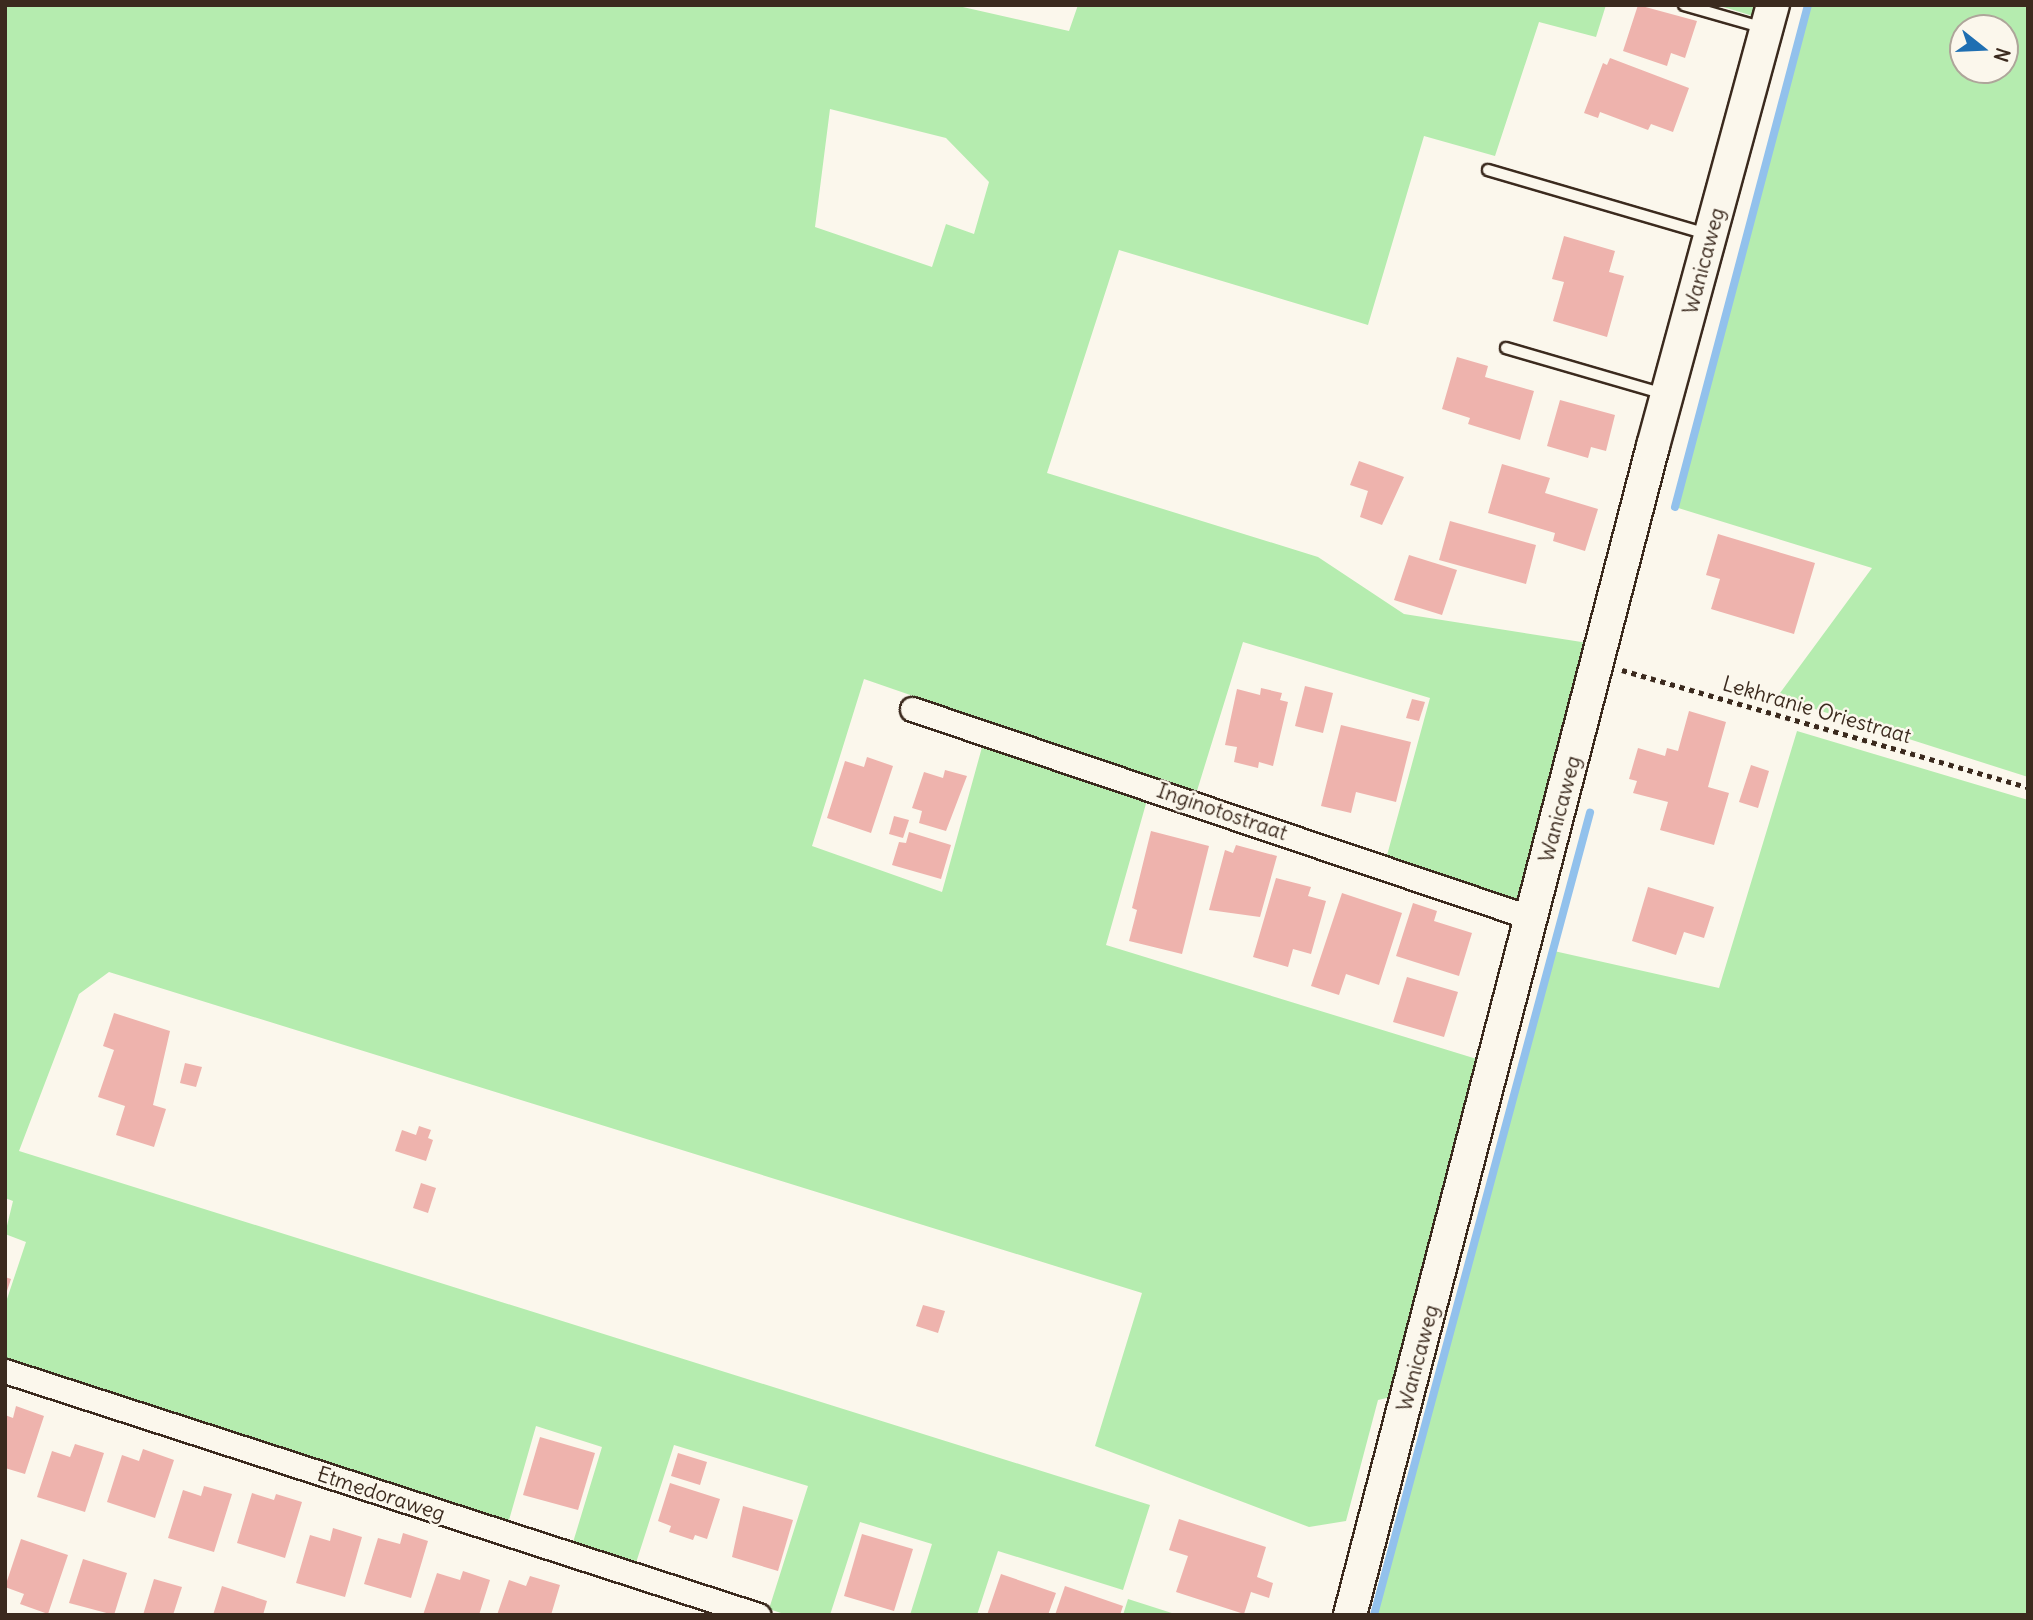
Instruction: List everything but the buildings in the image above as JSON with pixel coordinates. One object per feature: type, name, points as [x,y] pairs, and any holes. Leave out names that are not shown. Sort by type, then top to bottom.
[{"type":"street","name":"Wanicaweg","points":[[1350,1615],[1667,395],[1770,17]]},
{"type":"street","name":"Inginotostraat","points":[[912,709],[1532,918]]},
{"type":"street","name":"Etmedoraweg","points":[[5,1371],[758,1615]]},
{"type":"lane","points":[[1684,5],[1770,17]]},
{"type":"lane","points":[[1488,170],[1711,235]]},
{"type":"lane","points":[[1506,348],[1667,395]]},
{"type":"path","name":"Lekhranie Oriestraat","points":[[1598,663],[2028,787]]},
{"type":"green space","points":[[5,5],[954,5],[1069,31],[1078,5],[1606,5],[1596,37],[1539,22],[1495,156],[1424,136],[1368,325],[1119,250],[1047,473],[1318,557],[1404,614],[1588,643],[1522,900],[1512,904],[1386,859],[1430,698],[1243,642],[1196,794],[864,679],[812,846],[942,892],[984,740],[1149,793],[1106,945],[1480,1060],[1391,1397],[1378,1400],[1346,1521],[1309,1527],[1095,1446],[1142,1293],[109,972],[79,994],[19,1151],[1150,1505],[1123,1590],[998,1551],[977,1615],[910,1615],[932,1544],[860,1522],[830,1615],[787,1615],[769,1609],[808,1486],[674,1445],[634,1569],[571,1549],[602,1447],[536,1426],[507,1527],[5,1363],[5,1305],[26,1242],[5,1234],[13,1201],[5,1198]],"holes":[[[830,109],[946,138],[989,182],[974,234],[946,224],[932,267],[815,227]]]},
{"type":"green space","points":[[1717,5],[1756,5],[1753,16]]},
{"type":"green space","points":[[1808,5],[2028,5],[2028,777],[1777,697],[1872,568],[1675,507]]},
{"type":"green space","points":[[1797,731],[2028,800],[2028,1615],[1374,1615],[1554,951],[1719,988]]},
{"type":"green space","points":[[1128,1599],[1178,1615],[1123,1615]]},
{"type":"waterway","points":[[1675,507],[1808,5]]},
{"type":"waterway","points":[[1374,1615],[1590,813]]}]
